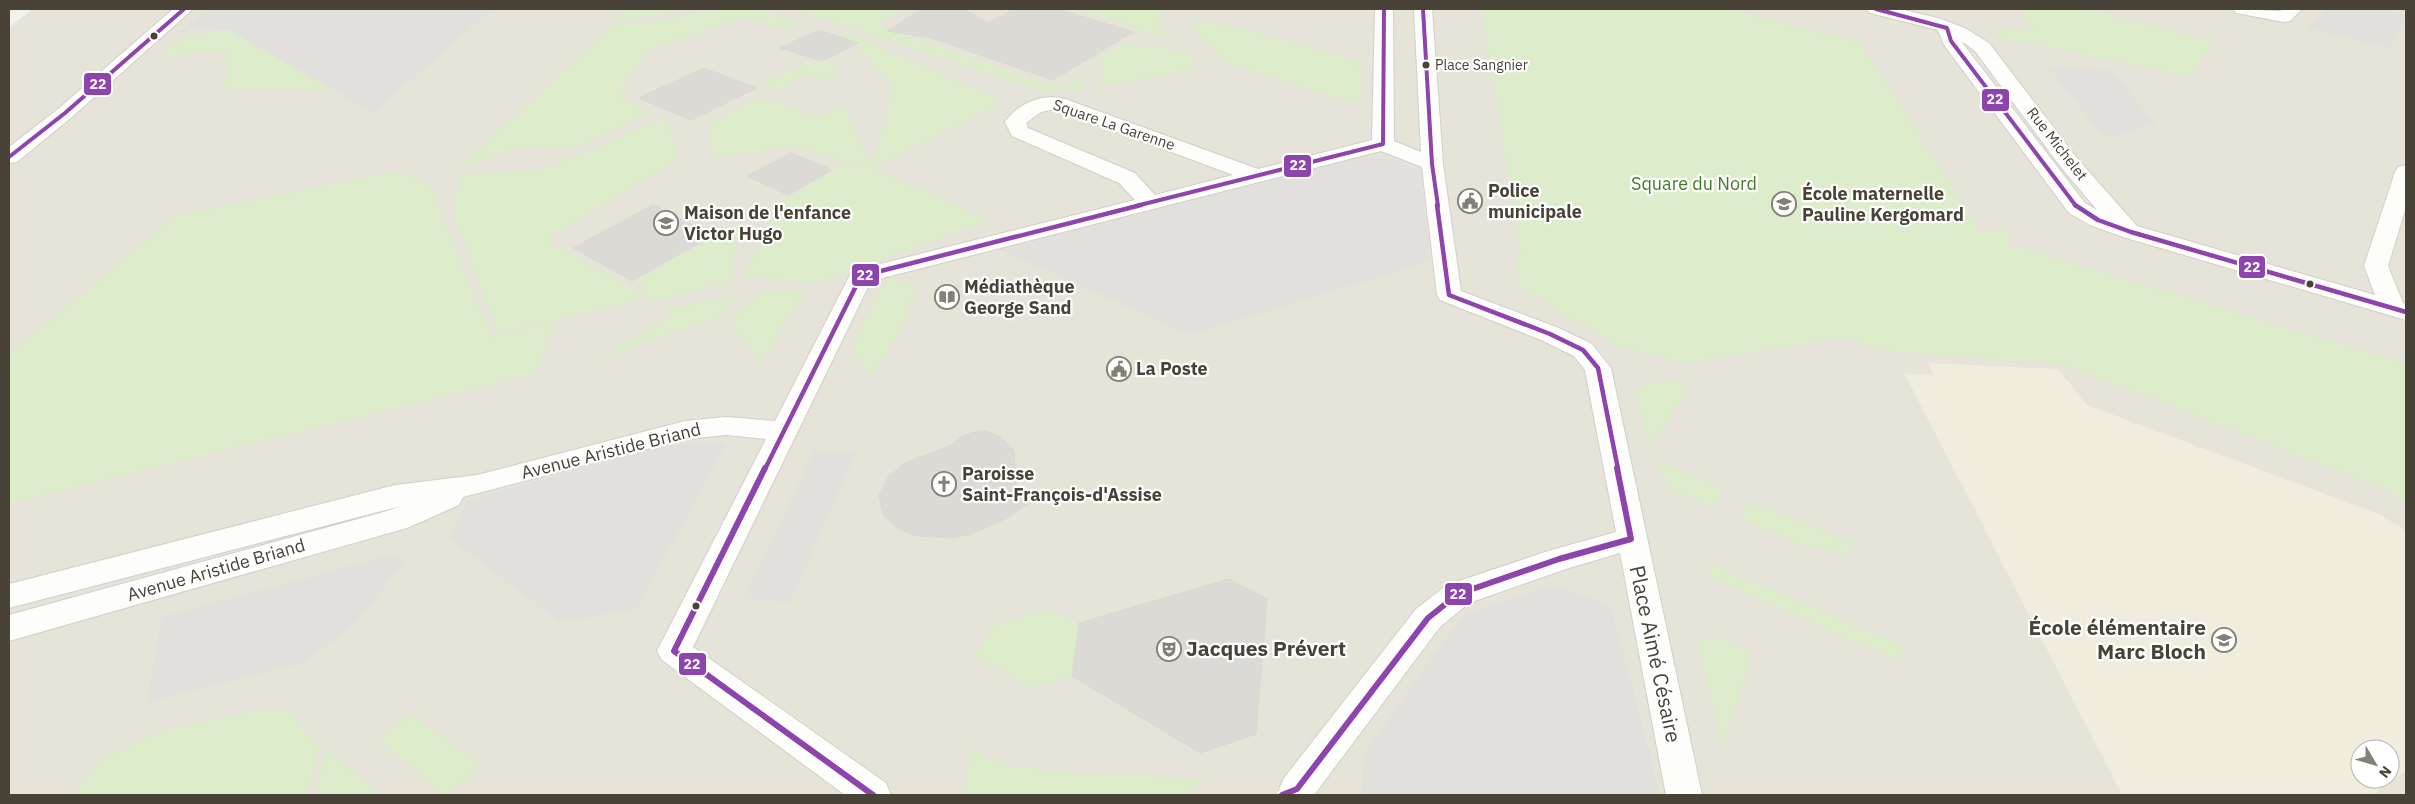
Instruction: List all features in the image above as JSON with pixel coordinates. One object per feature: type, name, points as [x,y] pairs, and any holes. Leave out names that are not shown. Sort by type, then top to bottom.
[{"type":"street","points":[[9,158],[65,114],[184,9]]},
{"type":"street","points":[[1383,144],[1384,9]]},
{"type":"street","points":[[873,795],[674,651],[861,276],[1383,144],[1432,164],[1423,9]]},
{"type":"street","name":"Rue Michelet","points":[[1876,9],[1946,28],[1957,49],[2078,208],[2098,220],[2131,232],[2399,310]]},
{"type":"street","points":[[2242,9],[2265,15],[2284,16],[2293,9]]},
{"type":"street","name":"Square La Garenne","points":[[1150,203],[1127,178],[1019,132],[1015,122],[1024,112],[1044,103],[1058,103],[1256,176]]},
{"type":"street","name":"Place Aimé Césaire","points":[[1432,164],[1449,295],[1559,338],[1583,350],[1598,368],[1631,540],[1684,795]]},
{"type":"street","points":[[2399,310],[2376,266],[2406,172]]},
{"type":"street","name":"Avenue Aristide Briand","points":[[9,596],[395,496],[477,485],[685,430],[726,426],[783,431]]},
{"type":"street","name":"Avenue Aristide Briand","points":[[9,628],[396,520],[477,485]]},
{"type":"street","points":[[1296,793],[1428,618],[1443,605],[1458,594],[1550,562],[1631,540]]},
{"type":"shaded area","points":[[33,9],[2406,9],[2406,795],[9,795],[9,27]]},
{"type":"shaded area","points":[[229,9],[493,9],[373,113],[229,30],[197,29],[179,33],[205,11],[221,12]]},
{"type":"shaded area","points":[[2326,9],[2381,9],[2406,15],[2389,48],[2307,28]]},
{"type":"shaded area","points":[[2048,67],[2111,71],[2156,123],[2112,138],[2098,130]]},
{"type":"shaded area","points":[[1361,156],[1395,160],[1421,172],[1430,261],[1190,335],[999,249]]},
{"type":"shaded area","name":"École élémentaire Marc Bloch","points":[[1928,363],[2058,369],[2087,405],[2379,514],[2406,531],[2406,771],[2400,775],[2400,739],[2350,739],[2350,789],[2380,789],[2372,795],[2122,795],[1904,373],[1933,375]]},
{"type":"shaded area","points":[[684,444],[726,444],[637,609],[560,622],[450,539],[466,501],[659,447]]},
{"type":"shaded area","points":[[814,451],[856,453],[790,602],[744,598]]},
{"type":"shaded area","points":[[386,556],[406,559],[358,621],[305,662],[147,702],[162,617]]},
{"type":"shaded area","points":[[1553,586],[1611,606],[1660,795],[1366,795],[1361,788],[1365,753],[1448,635],[1469,613]]},
{"type":"green space","points":[[626,9],[685,9],[611,23]]},
{"type":"green space","points":[[715,9],[761,9],[807,27],[784,29],[743,17],[647,50],[617,97],[652,112],[575,147],[518,148],[458,168],[614,25],[658,22]]},
{"type":"green space","points":[[794,9],[904,9],[877,24],[1044,84],[1064,87],[1085,75],[1083,89],[1047,93]]},
{"type":"green space","points":[[1165,9],[1155,23],[1175,41],[1083,10]]},
{"type":"green space","name":"Square du Nord","points":[[1482,9],[1726,9],[1860,43],[1979,229],[2009,231],[2013,234],[2008,244],[2406,364],[2406,504],[2380,487],[2064,364],[1877,350],[1845,337],[1687,363],[1619,346],[1521,288],[1514,258],[1522,258]]},
{"type":"green space","points":[[2021,9],[2088,9],[2214,42],[2189,76],[1998,37],[1996,30],[2035,30]]},
{"type":"green space","points":[[1190,23],[1228,25],[1359,61],[1361,105],[1223,61]]},
{"type":"green space","points":[[839,29],[1002,101],[872,169],[990,220],[815,283],[743,276],[782,203],[841,164],[867,168],[796,146],[714,158],[707,125],[762,96],[819,118],[844,105],[872,168],[894,87]]},
{"type":"green space","points":[[228,30],[332,90],[225,89],[230,50],[168,56],[168,48],[193,34]]},
{"type":"green space","points":[[1120,44],[1181,50],[1195,58],[1195,68],[1099,87],[1104,67],[1099,56]]},
{"type":"green space","points":[[833,62],[839,72],[824,80],[802,75],[779,90],[762,84],[807,63]]},
{"type":"green space","points":[[666,117],[678,159],[546,239],[647,298],[498,334],[452,209],[463,176],[550,168]]},
{"type":"green space","points":[[394,172],[429,183],[491,338],[555,322],[533,374],[9,504],[9,355],[176,216]]},
{"type":"green space","points":[[739,223],[731,280],[652,302],[638,279]]},
{"type":"green space","points":[[886,279],[918,285],[898,334],[873,376],[851,350]]},
{"type":"green space","points":[[806,290],[760,363],[731,321],[760,291]]},
{"type":"green space","points":[[735,295],[723,315],[594,361],[670,318],[666,310]]},
{"type":"green space","points":[[1688,381],[1684,395],[1649,447],[1635,390],[1656,382]]},
{"type":"green space","points":[[1655,459],[1722,489],[1713,507],[1669,487]]},
{"type":"green space","points":[[1748,501],[1853,543],[1848,554],[1804,545],[1742,519]]},
{"type":"green space","points":[[1711,564],[1903,646],[1899,661],[1710,577]]},
{"type":"green space","points":[[1045,608],[1079,623],[1072,676],[1032,688],[974,655],[995,626]]},
{"type":"green space","points":[[1719,637],[1752,653],[1722,748],[1698,641]]},
{"type":"green space","points":[[290,711],[319,748],[307,795],[72,795],[103,758],[168,729],[251,712]]},
{"type":"green space","points":[[412,714],[481,767],[444,795],[378,740]]},
{"type":"green space","points":[[327,748],[378,795],[324,795],[317,788]]},
{"type":"green space","points":[[972,748],[1003,766],[1079,773],[1205,779],[1182,795],[962,795]]},
{"type":"building","points":[[922,9],[964,9],[988,23],[1014,9],[1058,9],[1133,32],[1053,80],[931,38],[887,31]]},
{"type":"building","points":[[819,30],[858,43],[822,61],[780,48]]},
{"type":"building","points":[[704,68],[756,88],[691,120],[639,98]]},
{"type":"building","points":[[791,153],[832,170],[788,195],[747,176]]},
{"type":"building","points":[[653,205],[713,235],[632,281],[573,248]]},
{"type":"building","name":"Paroisse Saint-François-d'Assise","points":[[987,431],[1001,437],[1014,450],[1016,486],[1034,500],[1007,518],[976,532],[954,538],[917,536],[900,530],[883,515],[879,495],[889,476],[907,462],[950,446],[960,437],[971,433]]},
{"type":"building","name":"Jacques Prévert","points":[[1229,579],[1267,599],[1256,734],[1200,753],[1072,676],[1079,623]]},
{"type":"transit line","name":"22","points":[[9,157],[65,113],[184,9]]},
{"type":"transit line","name":"22","points":[[873,795],[674,651],[861,276],[1383,144],[1384,9]]},
{"type":"transit line","name":"22","points":[[1282,795],[1297,789],[1428,618],[1458,594],[1559,559],[1631,539],[1598,368],[1583,350],[1550,334],[1449,295],[1432,164],[1423,9]]},
{"type":"transit line","name":"22","points":[[1876,9],[1947,28],[1951,41],[2077,208],[2098,220],[2131,232],[2406,312]]},
{"type":"place","name":"Place Sangnier","points":[[1426,65]]},
{"type":"place","name":"Police municipale","points":[[1470,201]]},
{"type":"place","name":"École maternelle Pauline Kergomard","points":[[1784,204]]},
{"type":"place","name":"Maison de l'enfance Victor Hugo","points":[[666,223]]},
{"type":"place","name":"Médiathèque George Sand","points":[[947,297]]},
{"type":"place","name":"La Poste","points":[[1119,369]]},
{"type":"place","name":"Paroisse Saint-François-d'Assise","points":[[944,484]]},
{"type":"place","name":"École élémentaire Marc Bloch","points":[[2224,640]]},
{"type":"place","name":"Jacques Prévert","points":[[1169,649]]}]
